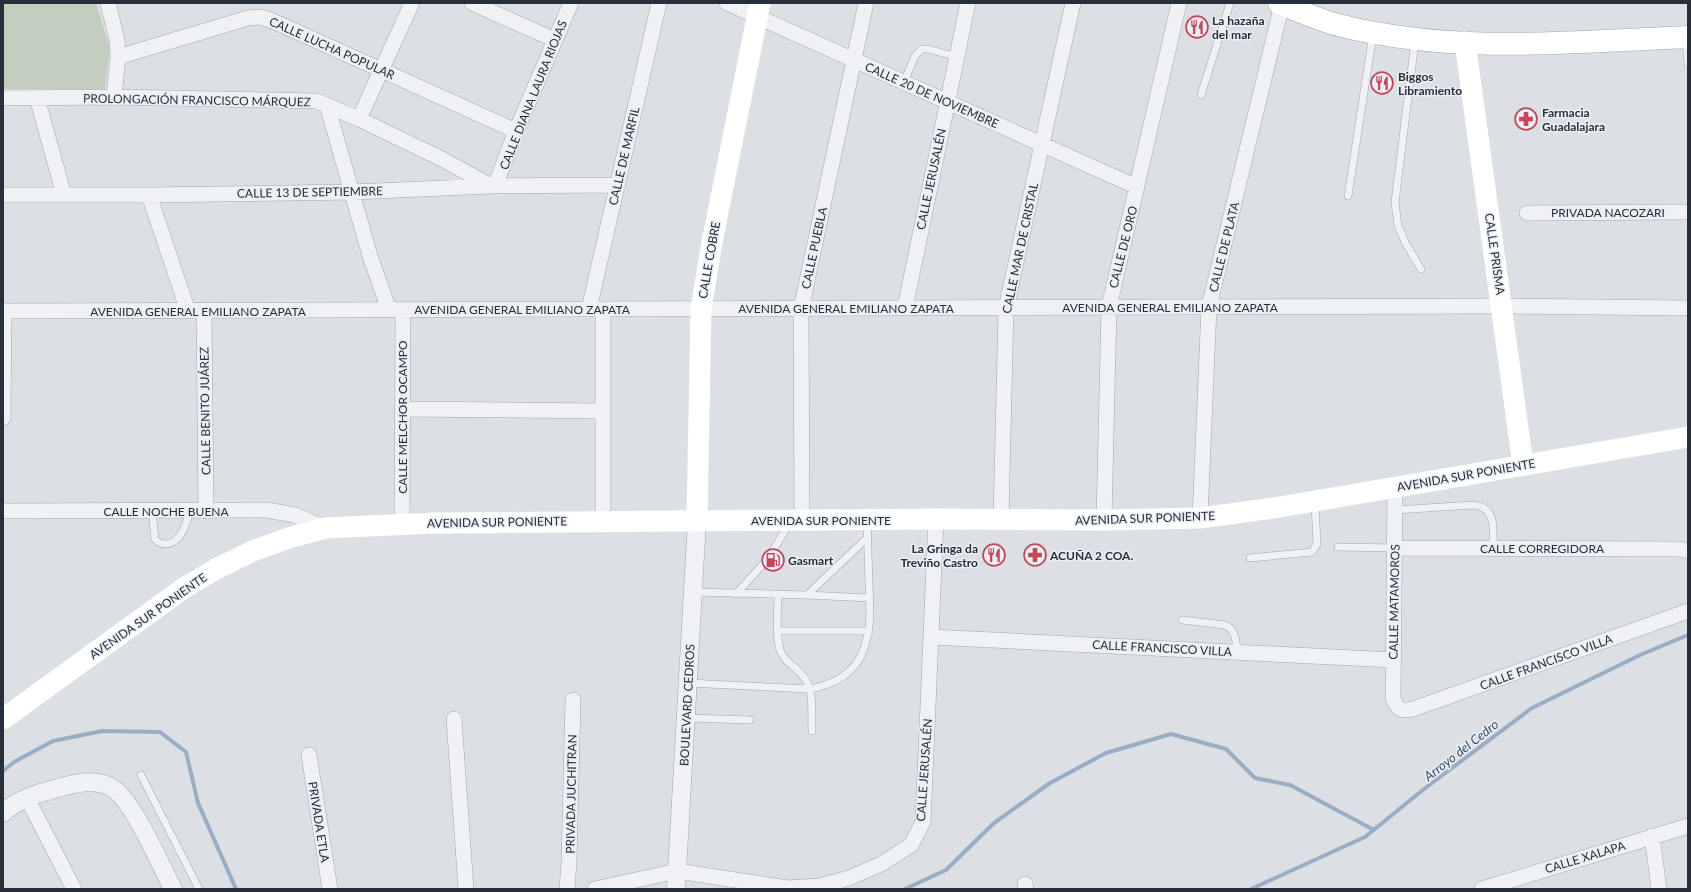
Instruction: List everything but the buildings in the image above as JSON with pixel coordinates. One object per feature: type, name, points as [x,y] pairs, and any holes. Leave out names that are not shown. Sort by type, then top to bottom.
[{"type":"main road","points":[[1281,4],[1342,26],[1415,39],[1530,45],[1687,37]]},
{"type":"main road","name":"CALLE COBRE","points":[[697,520],[701,309],[713,234],[759,10]]},
{"type":"main road","name":"CALLE PRISMA","points":[[1465,42],[1523,465]]},
{"type":"main road","name":"AVENIDA SUR PONIENTE","points":[[3,719],[184,588],[216,569],[255,550],[292,537],[325,528],[402,524],[797,520],[867,529],[936,519],[1104,520],[1200,518],[1395,488],[1688,437]]},
{"type":"street","points":[[108,3],[117,40],[118,56],[114,98]]},
{"type":"street","points":[[359,119],[412,3]]},
{"type":"street","points":[[472,3],[555,40]]},
{"type":"street","name":"CALLE DIANA LAURA RIOJAS","points":[[493,186],[570,3]]},
{"type":"street","name":"CALLE DE MARFIL","points":[[603,521],[603,411],[596,309],[618,186],[659,3]]},
{"type":"street","name":"CALLE 20 DE NOVIEMBRE","points":[[727,3],[759,10],[854,60],[1137,187]]},
{"type":"street","name":"CALLE PUEBLA","points":[[797,520],[801,309],[866,3]]},
{"type":"street","name":"CALLE JERUSALÉN","points":[[905,308],[968,3]]},
{"type":"street","name":"CALLE MAR DE CRISTAL","points":[[1001,520],[1006,308],[1074,3]]},
{"type":"street","name":"CALLE DE ORO","points":[[1104,520],[1109,307],[1179,3]]},
{"type":"street","name":"CALLE DE PLATA","points":[[1200,518],[1209,307],[1281,4]]},
{"type":"street","name":"CALLE LUCHA POPULAR","points":[[118,56],[248,18],[260,16],[273,20],[516,132]]},
{"type":"street","name":"PROLONGACIÓN FRANCISCO MÁRQUEZ","points":[[3,98],[317,101],[359,119],[442,159],[493,186]]},
{"type":"street","points":[[37,98],[64,195]]},
{"type":"street","name":"CALLE MELCHOR OCAMPO","points":[[327,105],[370,256],[396,310],[403,409],[402,524]]},
{"type":"street","name":"CALLE 13 DE SEPTIEMBRE","points":[[3,195],[149,195],[352,192],[493,186],[618,186]]},
{"type":"street","points":[[149,195],[188,311]]},
{"type":"street","name":"PRIVADA NACOZARI","points":[[1527,213],[1688,212]]},
{"type":"street","name":"AVENIDA GENERAL EMILIANO ZAPATA","points":[[4,311],[1502,306],[1688,308]]},
{"type":"street","points":[[3,418],[4,311]]},
{"type":"street","name":"CALLE BENITO JUÁREZ","points":[[204,311],[206,511]]},
{"type":"street","points":[[403,409],[603,411]]},
{"type":"street","name":"CALLE MATAMOROS","points":[[1395,488],[1393,698],[1396,706],[1405,711]]},
{"type":"street","name":"CALLE NOCHE BUENA","points":[[3,511],[266,510],[295,515],[325,528]]},
{"type":"street","name":"CALLE JERUSALÉN","points":[[677,871],[788,888],[819,886],[849,878],[881,864],[911,845],[923,822],[936,519]]},
{"type":"street","name":"BOULEVARD CEDROS","points":[[676,889],[687,718],[697,520]]},
{"type":"street","name":"CALLE CORREGIDORA","points":[[1395,548],[1688,550]]},
{"type":"street","name":"CALLE FRANCISCO VILLA","points":[[1405,711],[1688,611]]},
{"type":"street","name":"CALLE FRANCISCO VILLA","points":[[930,637],[1393,660]]},
{"type":"street","name":"PRIVADA JUCHITRAN","points":[[567,889],[573,700]]},
{"type":"street","points":[[454,719],[466,889]]},
{"type":"street","name":"PRIVADA ETLA","points":[[309,754],[330,889]]},
{"type":"street","points":[[3,813],[27,798],[45,791],[84,782],[97,782],[110,786],[120,793],[132,810],[173,889]]},
{"type":"street","points":[[27,798],[74,889]]},
{"type":"street","name":"CALLE XALAPA","points":[[1482,889],[1688,826]]},
{"type":"street","points":[[1652,836],[1659,889]]},
{"type":"street","points":[[595,889],[677,871]]},
{"type":"street","points":[[628,889],[645,878]]},
{"type":"lane","points":[[1201,95],[1230,3]]},
{"type":"lane","points":[[1348,196],[1374,32]]},
{"type":"lane","points":[[1687,37],[1688,64]]},
{"type":"lane","points":[[1415,39],[1395,202],[1398,226],[1406,244],[1421,269]]},
{"type":"lane","points":[[904,82],[915,56],[922,49],[928,49],[957,57]]},
{"type":"lane","points":[[1250,558],[1312,552],[1316,544],[1315,501]]},
{"type":"lane","points":[[1395,510],[1473,504],[1482,505],[1491,515],[1494,548]]},
{"type":"lane","points":[[152,511],[155,539],[161,544],[174,542],[180,536],[190,511]]},
{"type":"lane","points":[[736,594],[767,560],[797,520]]},
{"type":"lane","points":[[807,595],[867,529]]},
{"type":"lane","points":[[688,683],[810,689],[827,686],[842,678],[855,666],[863,651],[869,631],[867,529]]},
{"type":"lane","points":[[1338,547],[1395,548]]},
{"type":"lane","points":[[694,592],[869,598]]},
{"type":"lane","points":[[778,595],[778,630],[780,650],[784,657],[802,674],[810,689],[812,731]]},
{"type":"lane","points":[[1182,620],[1225,624],[1231,628],[1236,638],[1237,652]]},
{"type":"lane","points":[[778,630],[869,631]]},
{"type":"lane","points":[[687,718],[750,720]]},
{"type":"lane","points":[[141,775],[199,889]]},
{"type":"green space","points":[[3,3],[96,3],[110,48],[105,89],[3,89]]},
{"type":"waterway","name":"Arroyo del Cedro","points":[[1251,889],[1365,837],[1424,789],[1532,708],[1640,655],[1688,635]]},
{"type":"waterway","points":[[3,771],[14,762],[53,741],[102,731],[160,732],[186,752],[198,803],[236,889]]},
{"type":"waterway","points":[[905,889],[946,870],[994,823],[1050,783],[1106,753],[1171,734],[1226,749],[1255,778],[1290,785],[1374,830]]},
{"type":"place","name":"La hazaña del mar","points":[[1197,27]]},
{"type":"place","name":"Biggos Libramiento","points":[[1382,83]]},
{"type":"place","name":"Farmacia Guadalajara","points":[[1526,119]]},
{"type":"place","name":"La Gringa da Treviño Castro","points":[[994,555]]},
{"type":"place","name":"ACUÑA 2 COA.","points":[[1035,555]]},
{"type":"place","name":"Gasmart","points":[[773,560]]}]
